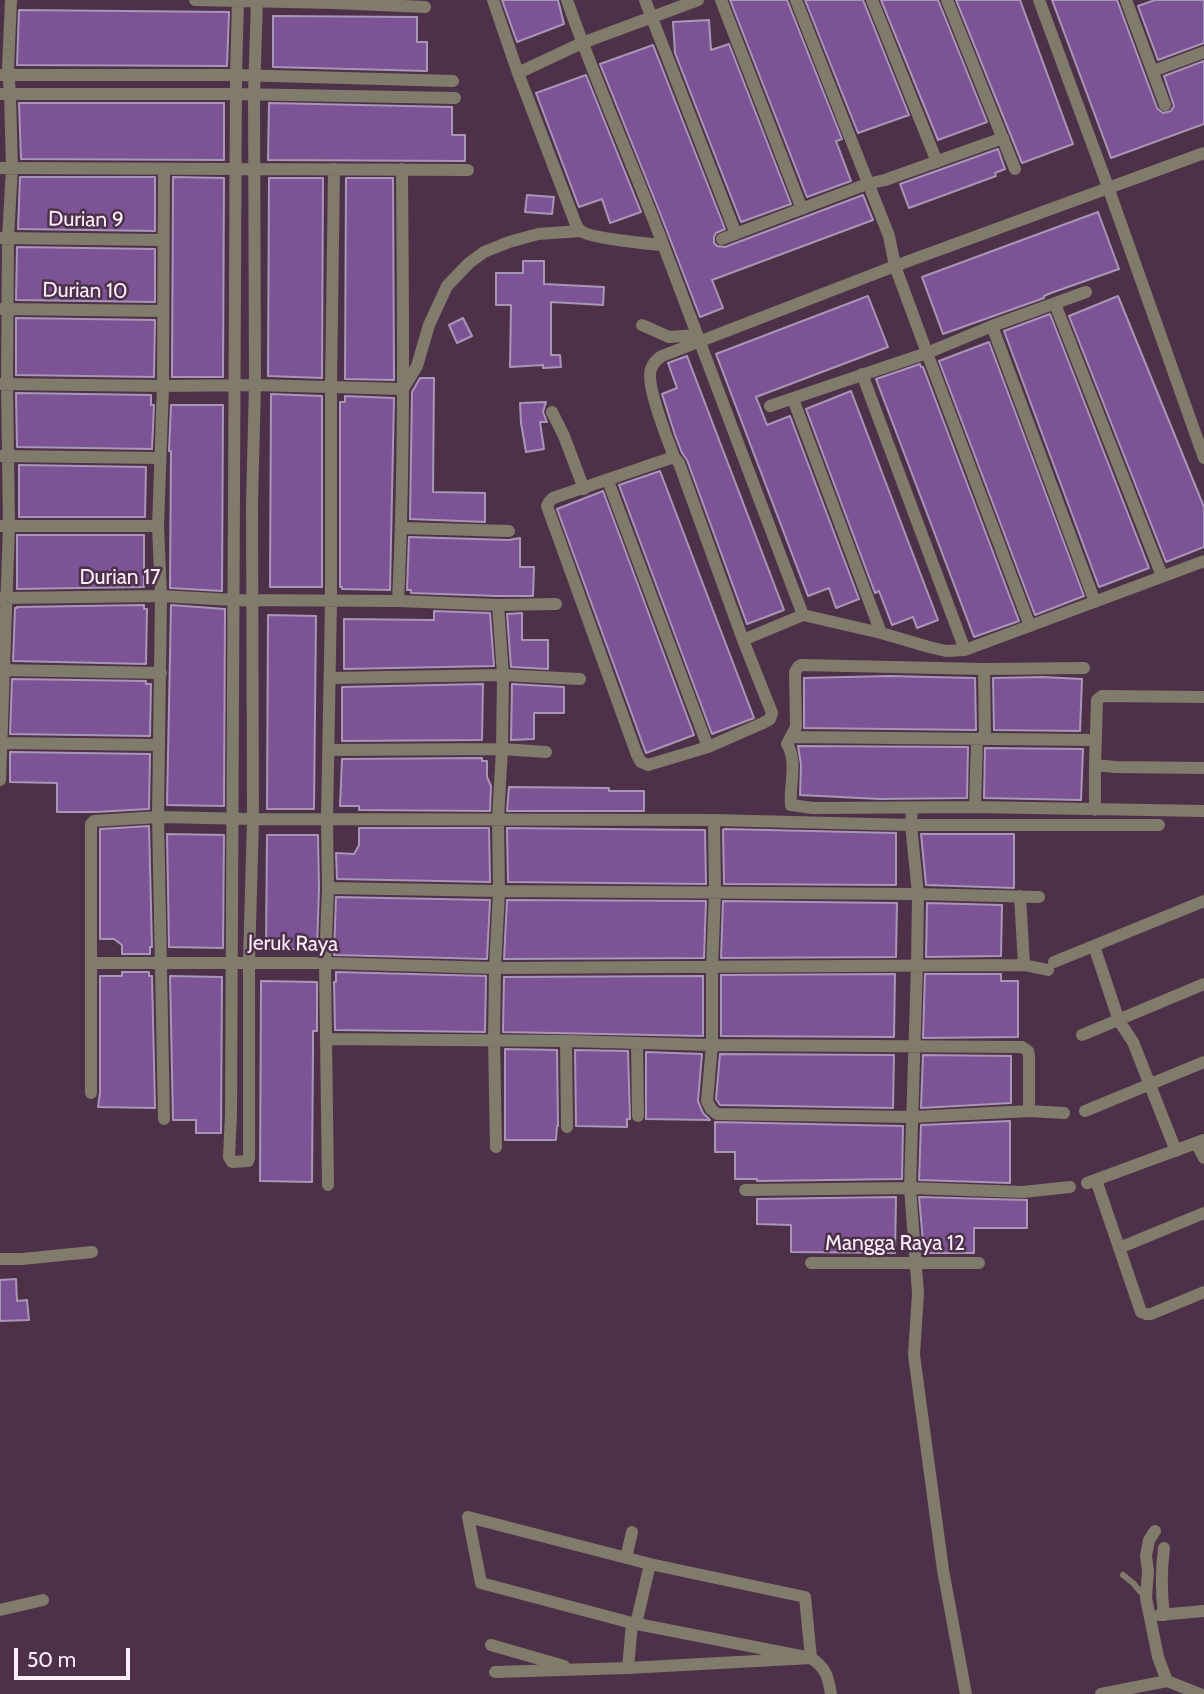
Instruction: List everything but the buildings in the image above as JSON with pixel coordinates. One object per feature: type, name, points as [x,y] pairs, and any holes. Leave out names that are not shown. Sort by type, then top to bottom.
[{"type":"street","points":[[1,780],[6,168],[4,75],[11,0]]},
{"type":"street","points":[[195,0],[334,1],[425,7]]},
{"type":"street","points":[[238,0],[229,1160],[246,1163],[249,1161],[250,1113],[249,962],[253,819],[252,503],[257,1]]},
{"type":"street","points":[[493,0],[581,232]]},
{"type":"street","points":[[567,0],[803,615]]},
{"type":"street","points":[[645,0],[736,234]]},
{"type":"street","points":[[519,73],[582,43],[698,0]]},
{"type":"street","points":[[721,0],[802,209]]},
{"type":"street","points":[[796,0],[889,236],[895,266],[926,353],[1030,626]]},
{"type":"street","points":[[872,0],[937,162]]},
{"type":"street","points":[[947,0],[1015,169]]},
{"type":"street","points":[[1039,0],[1204,458]]},
{"type":"street","points":[[1132,1],[1165,105]]},
{"type":"street","points":[[1153,71],[1204,52]]},
{"type":"street","points":[[4,75],[236,75],[447,81],[440,97]]},
{"type":"street","points":[[5,94],[254,94],[455,98]]},
{"type":"street","points":[[722,239],[867,184],[1003,138]]},
{"type":"street","points":[[674,457],[550,500],[547,504],[637,755],[648,765],[708,747],[763,723],[772,716],[772,710],[653,398],[650,370],[657,359],[698,339],[1204,153]]},
{"type":"street","points":[[6,168],[468,170]]},
{"type":"street","points":[[164,169],[163,386],[158,526],[161,596],[158,817],[164,1119]]},
{"type":"street","points":[[328,1185],[325,963],[328,888],[334,169]]},
{"type":"street","points":[[398,601],[403,389],[402,169]]},
{"type":"street","points":[[403,389],[417,366],[429,325],[447,286],[469,262],[484,252],[509,242],[545,233],[581,232],[618,240],[663,245]]},
{"type":"street","name":"Durian 9","points":[[4,238],[163,240]]},
{"type":"street","points":[[236,277],[255,277]]},
{"type":"street","points":[[770,406],[926,353],[1086,292]]},
{"type":"street","points":[[1055,304],[1162,576]]},
{"type":"street","name":"Durian 10","points":[[4,309],[162,311]]},
{"type":"street","points":[[642,325],[669,337],[698,339]]},
{"type":"street","points":[[992,326],[1095,601]]},
{"type":"street","points":[[862,374],[965,650]]},
{"type":"street","points":[[3,384],[255,385],[403,389]]},
{"type":"street","points":[[793,399],[881,633]]},
{"type":"street","points":[[552,412],[584,489]]},
{"type":"street","points":[[4,456],[159,458]]},
{"type":"street","points":[[608,481],[708,747]]},
{"type":"street","points":[[4,526],[158,526]]},
{"type":"street","points":[[401,528],[509,531]]},
{"type":"street","points":[[743,639],[803,615],[946,651],[965,650],[1204,561]]},
{"type":"street","name":"Durian 17","points":[[3,598],[161,596],[331,602],[555,604]]},
{"type":"street","points":[[496,1147],[495,968],[503,675],[498,605]]},
{"type":"street","points":[[1084,668],[801,665],[795,672],[796,727],[787,744],[791,750],[792,761],[791,805],[813,808],[975,807],[1204,811]]},
{"type":"street","points":[[975,807],[984,669]]},
{"type":"street","points":[[2,670],[161,673]]},
{"type":"street","points":[[330,678],[503,675],[580,679]]},
{"type":"street","points":[[1094,810],[1097,700],[1102,696],[1204,697]]},
{"type":"street","points":[[791,737],[1096,740]]},
{"type":"street","points":[[3,743],[159,745]]},
{"type":"street","points":[[329,750],[502,749],[546,752]]},
{"type":"street","points":[[1095,765],[1204,768]]},
{"type":"street","points":[[912,808],[911,825],[918,894],[910,1188],[918,1308],[914,1355],[943,1570],[966,1694]]},
{"type":"street","points":[[91,1093],[92,823],[99,820],[158,817],[1159,825]]},
{"type":"street","points":[[714,820],[712,1045],[707,1101],[710,1110],[717,1114],[912,1117],[1029,1111],[1064,1113]]},
{"type":"street","points":[[328,888],[1039,897]]},
{"type":"street","points":[[1020,895],[1024,965]]},
{"type":"street","points":[[1176,1151],[1133,1042],[1119,1021],[1094,946],[1204,901]]},
{"type":"street","name":"Jeruk Raya","points":[[90,963],[249,962],[495,968],[1051,966],[1094,946]]},
{"type":"street","points":[[1082,1035],[1204,984]]},
{"type":"street","points":[[326,1040],[1022,1046],[1029,1056],[1029,1111]]},
{"type":"street","points":[[566,1041],[567,1127]]},
{"type":"street","points":[[637,1043],[638,1116]]},
{"type":"street","points":[[1085,1111],[1204,1062]]},
{"type":"street","points":[[231,1114],[250,1113]]},
{"type":"street","points":[[1204,1158],[1200,1142],[1091,1182],[1119,1248],[1139,1310],[1143,1314],[1151,1314],[1204,1292]]},
{"type":"street","points":[[745,1190],[910,1188],[1023,1192],[1069,1186]]},
{"type":"street","points":[[1119,1248],[1204,1213]]},
{"type":"street","points":[[0,1259],[92,1252]]},
{"type":"street","name":"Mangga Raya 12","points":[[811,1263],[979,1264]]},
{"type":"street","points":[[811,1658],[805,1598],[650,1564],[468,1517],[481,1583],[634,1624],[811,1658],[821,1665],[828,1677],[831,1694]]},
{"type":"street","points":[[1155,1531],[1149,1541],[1146,1556],[1146,1598],[1160,1666],[1167,1681]]},
{"type":"street","points":[[626,1558],[632,1532]]},
{"type":"street","points":[[1164,1548],[1161,1582],[1164,1615]]},
{"type":"street","points":[[628,1668],[634,1624],[650,1564]]},
{"type":"street","points":[[0,1610],[43,1600]]},
{"type":"street","points":[[1149,1616],[1204,1611]]},
{"type":"street","points":[[491,1644],[575,1670]]},
{"type":"street","points":[[495,1672],[811,1658]]},
{"type":"street","points":[[1101,1694],[1167,1681],[1200,1694]]},
{"type":"lane","points":[[1123,1575],[1146,1598]]}]
